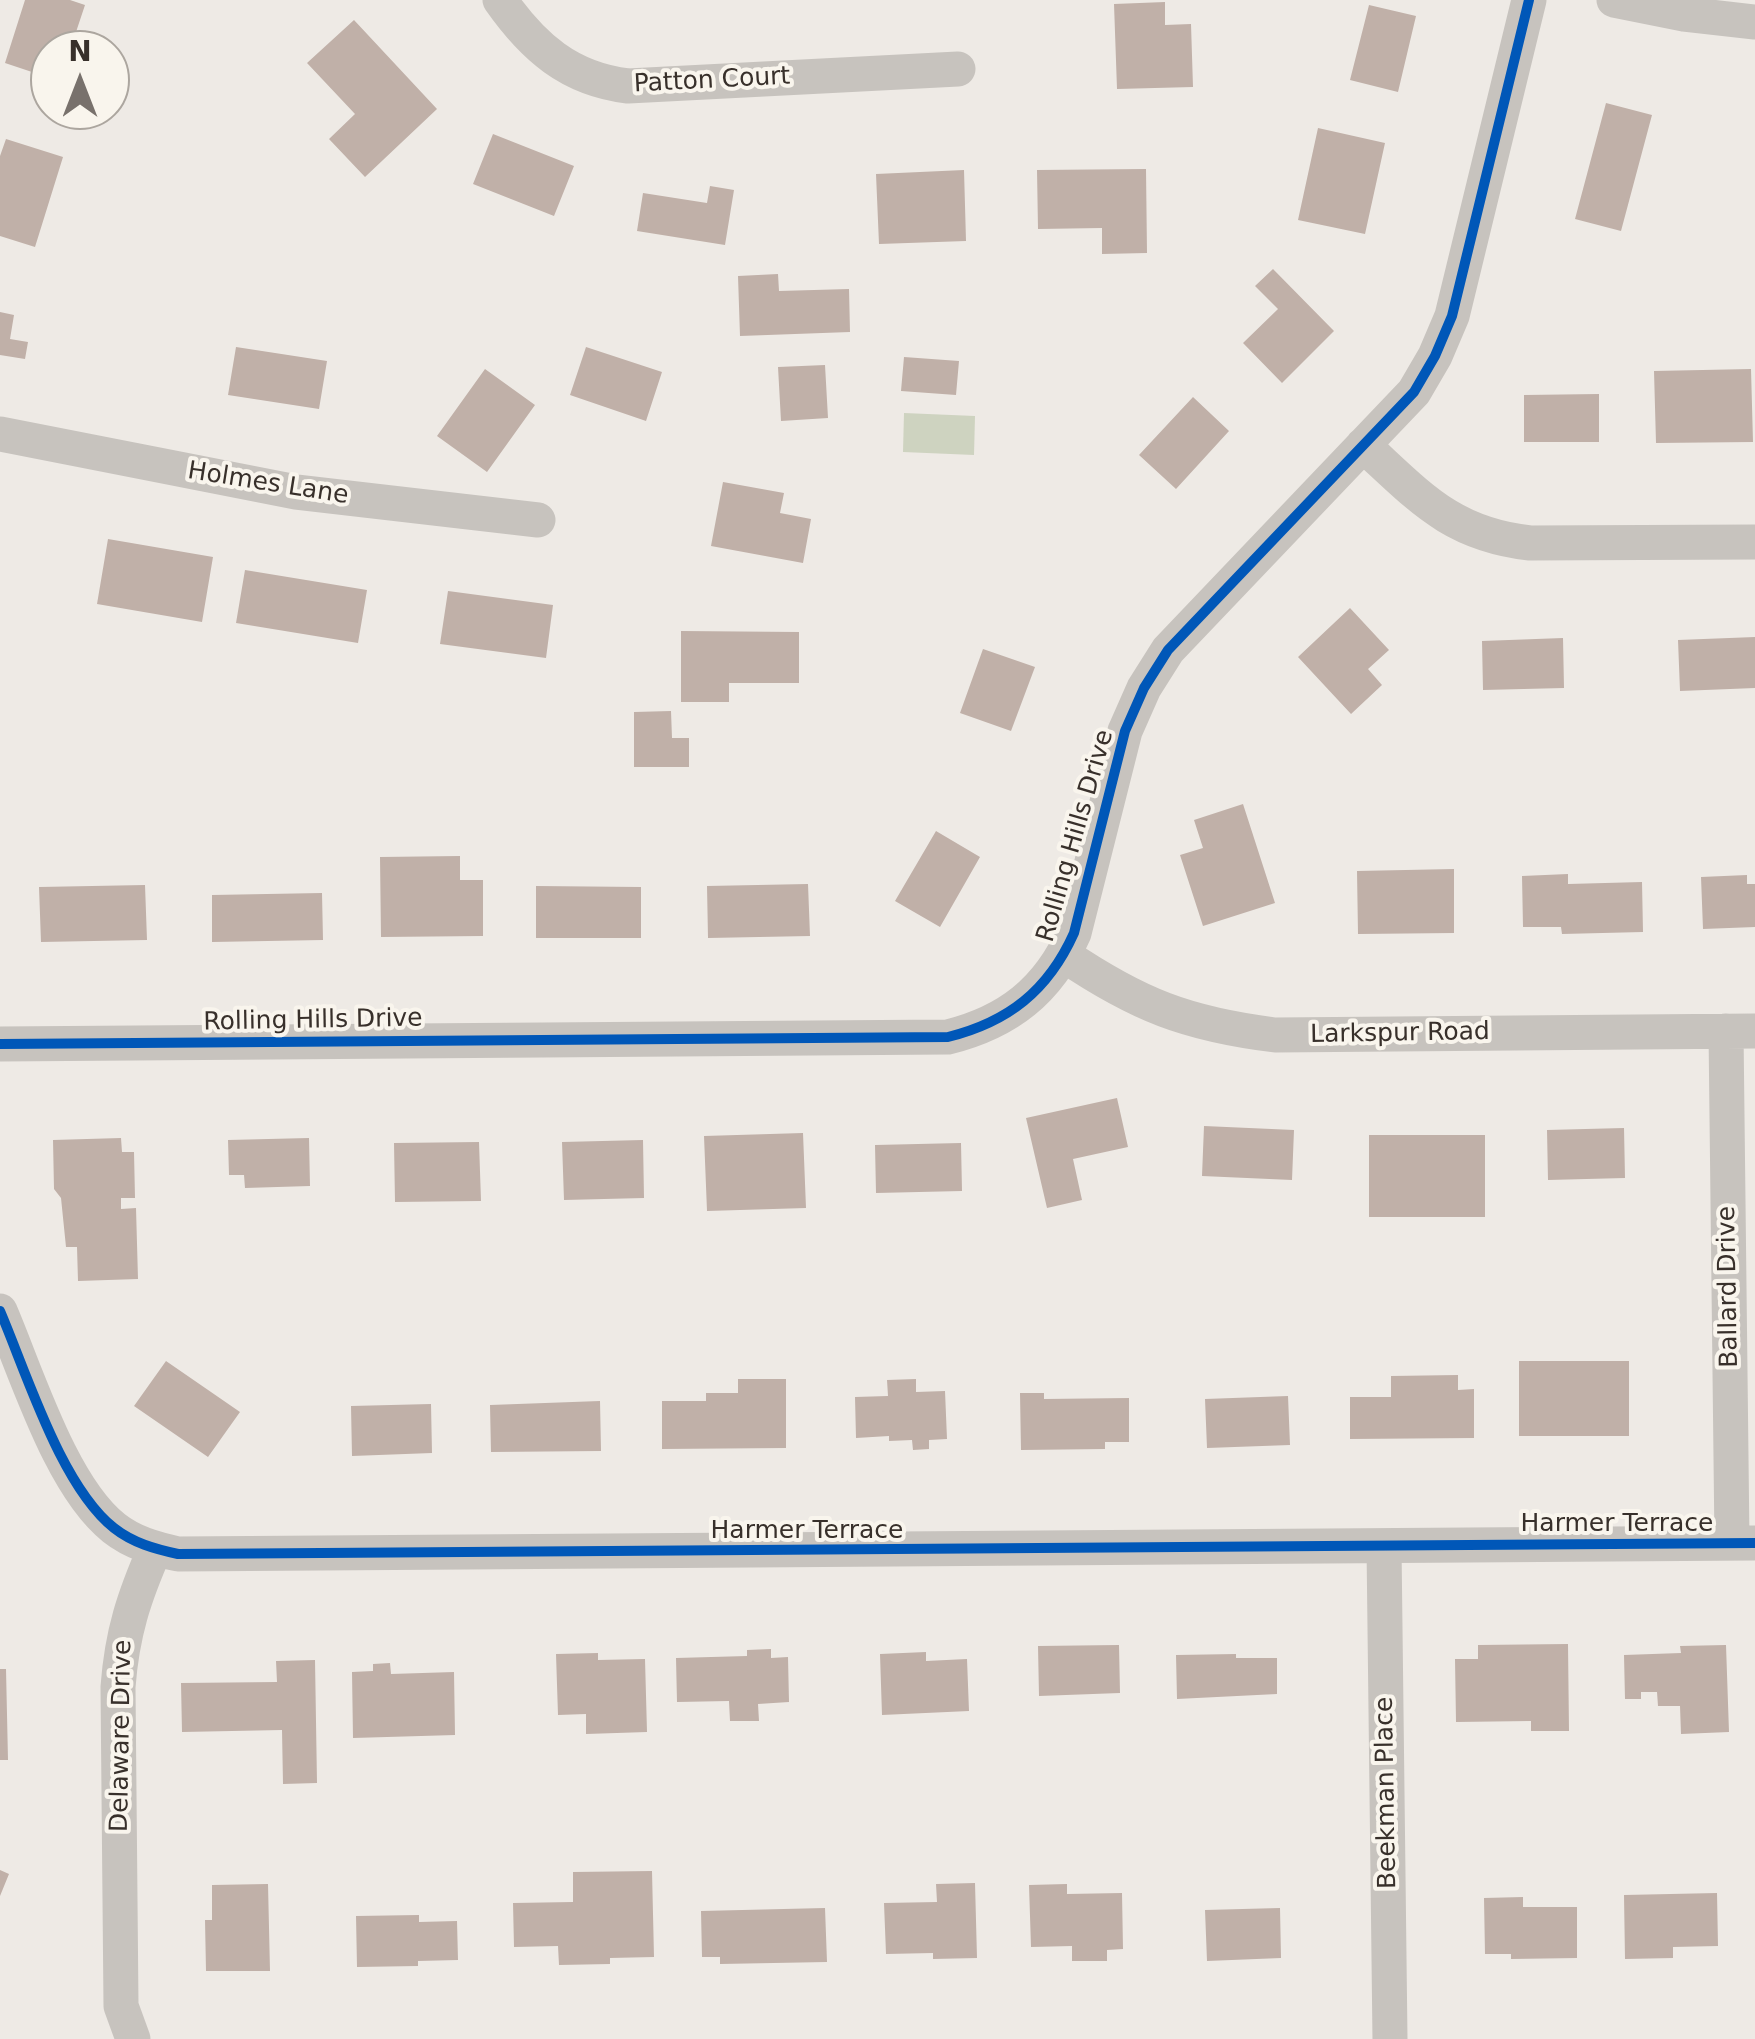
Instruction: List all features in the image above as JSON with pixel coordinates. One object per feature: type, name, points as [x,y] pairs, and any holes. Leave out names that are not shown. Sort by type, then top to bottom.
[{"type":"street","name":"Patton Court","points":[[500,0],[523,32],[551,58],[605,83],[628,86],[958,69]]},
{"type":"street","name":"Rolling Hills Drive","points":[[0,1044],[948,1038],[981,1029],[1013,1012],[1064,955],[1074,933],[1125,731],[1144,688],[1168,650],[1414,392],[1436,356],[1452,316],[1529,0]]},
{"type":"street","points":[[1614,0],[1684,14],[1755,22]]},
{"type":"street","name":"Holmes Lane","points":[[0,434],[296,492],[538,520]]},
{"type":"street","points":[[1362,445],[1432,508],[1467,529],[1504,540],[1755,542]]},
{"type":"street","name":"Larkspur Road","points":[[1064,955],[1114,988],[1166,1013],[1220,1028],[1275,1035],[1740,1031]]},
{"type":"street","name":"Ballard Drive","points":[[1740,1031],[1743,1544]]},
{"type":"street","name":"Harmer Terrace","points":[[0,1310],[70,1476],[91,1506],[116,1530],[154,1548],[178,1554],[1743,1544]]},
{"type":"street","name":"Beekman Place","points":[[1384,1546],[1390,2039]]},
{"type":"street","name":"Delaware Drive","points":[[133,2039],[122,2006],[118,1686],[122,1643],[132,1601],[154,1548]]},
{"type":"green space","points":[[904,413],[975,416],[974,455],[903,452]]},
{"type":"building","points":[[25,0],[70,0],[85,5],[77,30],[30,30],[30,71],[5,63]]},
{"type":"building","points":[[1165,2],[1165,25],[1191,24],[1193,87],[1117,89],[1114,4]]},
{"type":"building","points":[[1369,5],[1416,16],[1398,92],[1350,80]]},
{"type":"building","points":[[354,20],[437,109],[365,177],[329,139],[355,114],[307,63]]},
{"type":"building","points":[[1606,103],[1652,115],[1621,231],[1575,219]]},
{"type":"building","points":[[1318,128],[1385,143],[1365,234],[1298,220]]},
{"type":"building","points":[[493,134],[574,166],[554,216],[473,184]]},
{"type":"building","points":[[6,139],[63,157],[35,247],[0,236],[0,156]]},
{"type":"building","points":[[1146,169],[1147,253],[1102,254],[1102,228],[1038,229],[1037,170]]},
{"type":"building","points":[[964,170],[966,241],[879,244],[876,174]]},
{"type":"building","points":[[710,186],[734,190],[725,245],[637,231],[643,193],[707,203]]},
{"type":"building","points":[[1273,269],[1334,331],[1282,383],[1243,343],[1278,309],[1255,286]]},
{"type":"building","points":[[778,274],[779,291],[849,289],[850,332],[740,336],[738,276]]},
{"type":"building","points":[[0,312],[14,315],[10,339],[28,342],[25,359],[0,355]]},
{"type":"building","points":[[236,347],[327,361],[319,409],[228,395]]},
{"type":"building","points":[[586,347],[662,372],[646,421],[570,395]]},
{"type":"building","points":[[904,357],[959,361],[956,395],[901,391]]},
{"type":"building","points":[[825,365],[828,418],[781,421],[778,367]]},
{"type":"building","points":[[485,369],[535,405],[487,472],[437,436]]},
{"type":"building","points":[[1751,369],[1753,442],[1656,443],[1654,371]]},
{"type":"building","points":[[1599,394],[1599,442],[1524,442],[1524,395]]},
{"type":"building","points":[[1193,397],[1229,431],[1176,489],[1139,455]]},
{"type":"building","points":[[723,482],[784,493],[780,513],[811,519],[803,563],[711,546]]},
{"type":"building","points":[[108,539],[213,557],[202,622],[97,604]]},
{"type":"building","points":[[245,570],[367,590],[358,643],[236,623]]},
{"type":"building","points":[[448,591],[553,605],[546,658],[440,644]]},
{"type":"building","points":[[1350,608],[1389,650],[1368,669],[1382,685],[1351,714],[1298,657]]},
{"type":"building","points":[[681,631],[799,632],[799,683],[729,683],[729,702],[681,702]]},
{"type":"building","points":[[1755,637],[1755,688],[1680,691],[1678,640]]},
{"type":"building","points":[[1563,638],[1564,688],[1483,690],[1482,641]]},
{"type":"building","points":[[983,649],[1035,667],[1011,731],[960,713]]},
{"type":"building","points":[[671,711],[672,738],[689,738],[689,767],[634,767],[634,712]]},
{"type":"building","points":[[1243,804],[1275,903],[1203,926],[1180,855],[1203,848],[1194,820]]},
{"type":"building","points":[[936,831],[980,857],[940,927],[895,901]]},
{"type":"building","points":[[460,856],[460,880],[483,880],[483,936],[381,937],[380,857]]},
{"type":"building","points":[[1454,869],[1454,933],[1358,934],[1357,871]]},
{"type":"building","points":[[1568,874],[1568,884],[1642,882],[1643,932],[1562,934],[1561,927],[1523,927],[1522,876]]},
{"type":"building","points":[[1747,875],[1747,884],[1755,884],[1755,927],[1703,929],[1701,877]]},
{"type":"building","points":[[808,884],[810,936],[708,938],[707,886]]},
{"type":"building","points":[[145,885],[147,940],[41,942],[39,887]]},
{"type":"building","points":[[536,886],[641,887],[641,938],[536,938]]},
{"type":"building","points":[[322,893],[323,940],[212,942],[212,895]]},
{"type":"building","points":[[1117,1098],[1128,1147],[1073,1159],[1082,1200],[1047,1208],[1026,1118]]},
{"type":"building","points":[[1204,1126],[1294,1130],[1292,1180],[1202,1176]]},
{"type":"building","points":[[1624,1128],[1625,1178],[1548,1180],[1547,1130]]},
{"type":"building","points":[[803,1133],[806,1208],[707,1211],[704,1136]]},
{"type":"building","points":[[1369,1135],[1485,1135],[1485,1217],[1369,1217]]},
{"type":"building","points":[[121,1138],[122,1152],[134,1152],[135,1198],[121,1198],[121,1209],[136,1208],[138,1279],[78,1281],[77,1247],[66,1247],[61,1198],[54,1189],[53,1140]]},
{"type":"building","points":[[309,1138],[310,1186],[245,1188],[244,1175],[229,1175],[228,1140]]},
{"type":"building","points":[[643,1140],[644,1198],[564,1200],[562,1142]]},
{"type":"building","points":[[479,1142],[481,1201],[395,1202],[394,1143]]},
{"type":"building","points":[[961,1143],[962,1191],[876,1193],[875,1145]]},
{"type":"building","points":[[166,1361],[240,1412],[208,1457],[134,1406]]},
{"type":"building","points":[[1519,1361],[1629,1361],[1629,1436],[1519,1436]]},
{"type":"building","points":[[1458,1375],[1458,1390],[1474,1389],[1474,1438],[1350,1439],[1350,1397],[1391,1397],[1391,1376]]},
{"type":"building","points":[[738,1379],[786,1379],[786,1448],[662,1449],[662,1401],[706,1401],[706,1393],[738,1393]]},
{"type":"building","points":[[916,1379],[916,1392],[945,1391],[947,1439],[929,1440],[929,1449],[913,1450],[912,1440],[889,1441],[889,1436],[856,1438],[855,1397],[888,1396],[887,1380]]},
{"type":"building","points":[[1020,1393],[1044,1393],[1044,1399],[1129,1398],[1129,1442],[1105,1442],[1105,1449],[1021,1450]]},
{"type":"building","points":[[1288,1396],[1290,1445],[1207,1448],[1205,1399]]},
{"type":"building","points":[[600,1401],[601,1451],[491,1452],[490,1405]]},
{"type":"building","points":[[431,1404],[432,1453],[352,1456],[351,1406]]},
{"type":"building","points":[[1568,1644],[1569,1731],[1531,1731],[1531,1721],[1456,1722],[1455,1659],[1478,1659],[1478,1645]]},
{"type":"building","points":[[1119,1645],[1120,1693],[1039,1696],[1038,1646]]},
{"type":"building","points":[[1726,1645],[1729,1732],[1681,1734],[1680,1706],[1658,1706],[1657,1692],[1641,1692],[1641,1699],[1625,1699],[1624,1655],[1681,1653],[1680,1646]]},
{"type":"building","points":[[771,1649],[771,1658],[788,1657],[789,1702],[758,1704],[759,1721],[730,1721],[729,1701],[677,1702],[676,1658],[747,1656],[747,1650]]},
{"type":"building","points":[[926,1652],[926,1661],[967,1659],[969,1711],[882,1715],[880,1654]]},
{"type":"building","points":[[598,1653],[598,1660],[645,1659],[647,1732],[586,1734],[586,1714],[558,1715],[556,1654]]},
{"type":"building","points":[[1236,1654],[1236,1658],[1277,1658],[1277,1694],[1177,1699],[1176,1655]]},
{"type":"building","points":[[315,1660],[317,1783],[283,1784],[282,1730],[182,1732],[181,1683],[277,1682],[276,1661]]},
{"type":"building","points":[[390,1663],[391,1674],[454,1672],[455,1735],[353,1738],[352,1672],[373,1671],[373,1664]]},
{"type":"building","points":[[0,1669],[6,1669],[8,1760],[0,1760]]},
{"type":"building","points":[[0,1870],[9,1874],[0,1896]]},
{"type":"building","points":[[652,1871],[654,1957],[610,1958],[610,1964],[559,1965],[558,1946],[514,1947],[513,1903],[573,1902],[573,1872]]},
{"type":"building","points":[[975,1883],[977,1958],[933,1959],[933,1953],[886,1954],[884,1903],[937,1902],[936,1884]]},
{"type":"building","points":[[268,1884],[270,1971],[206,1971],[205,1920],[212,1920],[212,1885]]},
{"type":"building","points":[[1067,1884],[1067,1894],[1122,1893],[1123,1949],[1107,1950],[1107,1961],[1072,1961],[1072,1946],[1031,1947],[1029,1885]]},
{"type":"building","points":[[1717,1893],[1718,1946],[1673,1947],[1673,1958],[1625,1959],[1624,1895]]},
{"type":"building","points":[[1523,1897],[1523,1907],[1577,1907],[1577,1958],[1511,1959],[1511,1954],[1485,1954],[1484,1898]]},
{"type":"building","points":[[825,1908],[827,1962],[720,1964],[720,1957],[702,1957],[701,1911]]},
{"type":"building","points":[[1280,1908],[1281,1958],[1207,1961],[1205,1910]]},
{"type":"building","points":[[419,1915],[419,1922],[457,1921],[458,1960],[418,1961],[418,1966],[357,1967],[356,1916]]},
{"type":"cycle path","points":[[0,1044],[948,1037],[1007,1013],[1052,972],[1074,933],[1125,731],[1144,688],[1168,650],[1414,392],[1435,356],[1452,316],[1529,0]]},
{"type":"cycle path","points":[[0,1311],[47,1427],[95,1509],[129,1538],[178,1554],[1755,1543]]}]
